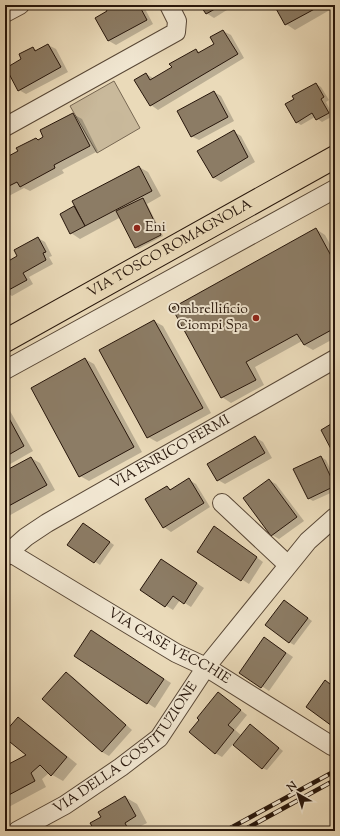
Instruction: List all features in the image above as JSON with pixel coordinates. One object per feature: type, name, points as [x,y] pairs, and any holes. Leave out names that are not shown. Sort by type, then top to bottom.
[{"type":"main road","name":"VIA TOSCO ROMAGNOLA","points":[[5,341],[335,157]]},
{"type":"street","points":[[5,13],[20,5]]},
{"type":"street","points":[[5,127],[176,32],[177,21],[169,5]]},
{"type":"street","points":[[5,370],[335,188]]},
{"type":"street","points":[[149,261],[162,283]]},
{"type":"street","name":"VIA ENRICO FERMI","points":[[7,554],[26,537],[60,515],[335,359]]},
{"type":"street","points":[[222,503],[288,565]]},
{"type":"street","name":"VIA DELLA COSTITUZIONE","points":[[17,831],[64,805],[121,767],[159,738],[206,667],[308,541],[335,517]]},
{"type":"street","name":"VIA CASE VECCHIE","points":[[7,554],[176,653],[206,667],[332,746]]},
{"type":"shaded area","points":[[114,81],[140,128],[97,153],[70,106]]},
{"type":"building","points":[[104,5],[139,5],[147,20],[108,41],[95,18],[107,11]]},
{"type":"building","points":[[200,5],[222,5],[206,14]]},
{"type":"building","points":[[274,5],[322,5],[285,25]]},
{"type":"building","points":[[223,30],[238,54],[150,106],[134,80],[146,73],[150,80],[172,67],[169,64],[196,49],[198,53],[214,44],[210,37]]},
{"type":"building","points":[[48,44],[61,67],[18,91],[6,68],[21,59],[19,54],[33,47],[35,51]]},
{"type":"building","points":[[316,83],[324,97],[321,99],[329,113],[316,120],[312,113],[296,123],[285,104],[294,99],[292,96]]},
{"type":"building","points":[[214,91],[228,117],[191,137],[177,111]]},
{"type":"building","points":[[73,113],[90,146],[54,165],[55,168],[20,187],[17,182],[5,188],[5,158],[18,151],[16,148],[36,138],[38,140],[43,137],[40,130]]},
{"type":"building","points":[[234,130],[248,157],[213,178],[197,151]]},
{"type":"building","points":[[139,166],[152,191],[85,226],[72,201]]},
{"type":"building","points":[[143,198],[161,235],[135,248],[116,211]]},
{"type":"building","points":[[74,206],[85,226],[70,234],[60,214]]},
{"type":"building","name":"Ombrellificio Ciompi Spa","points":[[316,228],[335,263],[335,328],[304,345],[297,334],[246,362],[256,380],[221,398],[172,308]]},
{"type":"building","points":[[38,237],[46,252],[43,253],[46,260],[23,273],[27,280],[5,292],[5,263],[17,256],[14,250]]},
{"type":"building","points":[[154,320],[203,408],[147,438],[99,350]]},
{"type":"building","points":[[85,358],[134,447],[79,477],[31,388]]},
{"type":"building","points":[[5,411],[24,446],[5,457]]},
{"type":"building","points":[[331,424],[335,432],[335,450],[332,451],[321,430]]},
{"type":"building","points":[[255,436],[265,453],[217,481],[207,464]]},
{"type":"building","points":[[321,456],[335,486],[308,499],[293,469]]},
{"type":"building","points":[[31,457],[47,485],[5,508],[5,471]]},
{"type":"building","points":[[189,478],[204,503],[163,528],[145,499],[167,486],[170,490]]},
{"type":"building","points":[[269,479],[297,517],[271,536],[243,498]]},
{"type":"building","points":[[83,523],[110,542],[94,563],[67,545]]},
{"type":"building","points":[[214,526],[257,557],[241,581],[197,552]]},
{"type":"building","points":[[161,559],[197,583],[184,604],[173,596],[165,607],[140,590]]},
{"type":"building","points":[[284,600],[308,618],[289,643],[265,625]]},
{"type":"building","points":[[91,630],[164,679],[147,704],[74,656]]},
{"type":"building","points":[[264,637],[286,653],[261,688],[239,673]]},
{"type":"building","points":[[66,672],[126,725],[102,752],[42,699]]},
{"type":"building","points":[[325,680],[335,688],[335,721],[332,726],[306,707]]},
{"type":"building","points":[[218,692],[241,710],[228,725],[234,730],[215,754],[189,732],[199,720],[197,718]]},
{"type":"building","points":[[18,717],[67,757],[51,776],[40,765],[31,773],[35,781],[5,797],[5,766],[26,755],[5,738],[5,732]]},
{"type":"building","points":[[250,724],[279,748],[262,769],[233,745]]},
{"type":"building","points":[[125,796],[136,816],[125,823],[129,831],[95,831],[90,823],[101,817],[98,812]]},
{"type":"railway","points":[[225,831],[335,771]]},
{"type":"railway","points":[[242,831],[335,780]]},
{"type":"place","name":"Eni","points":[[137,228]]},
{"type":"place","name":"Ombrellificio Ciompi Spa","points":[[256,318]]}]
